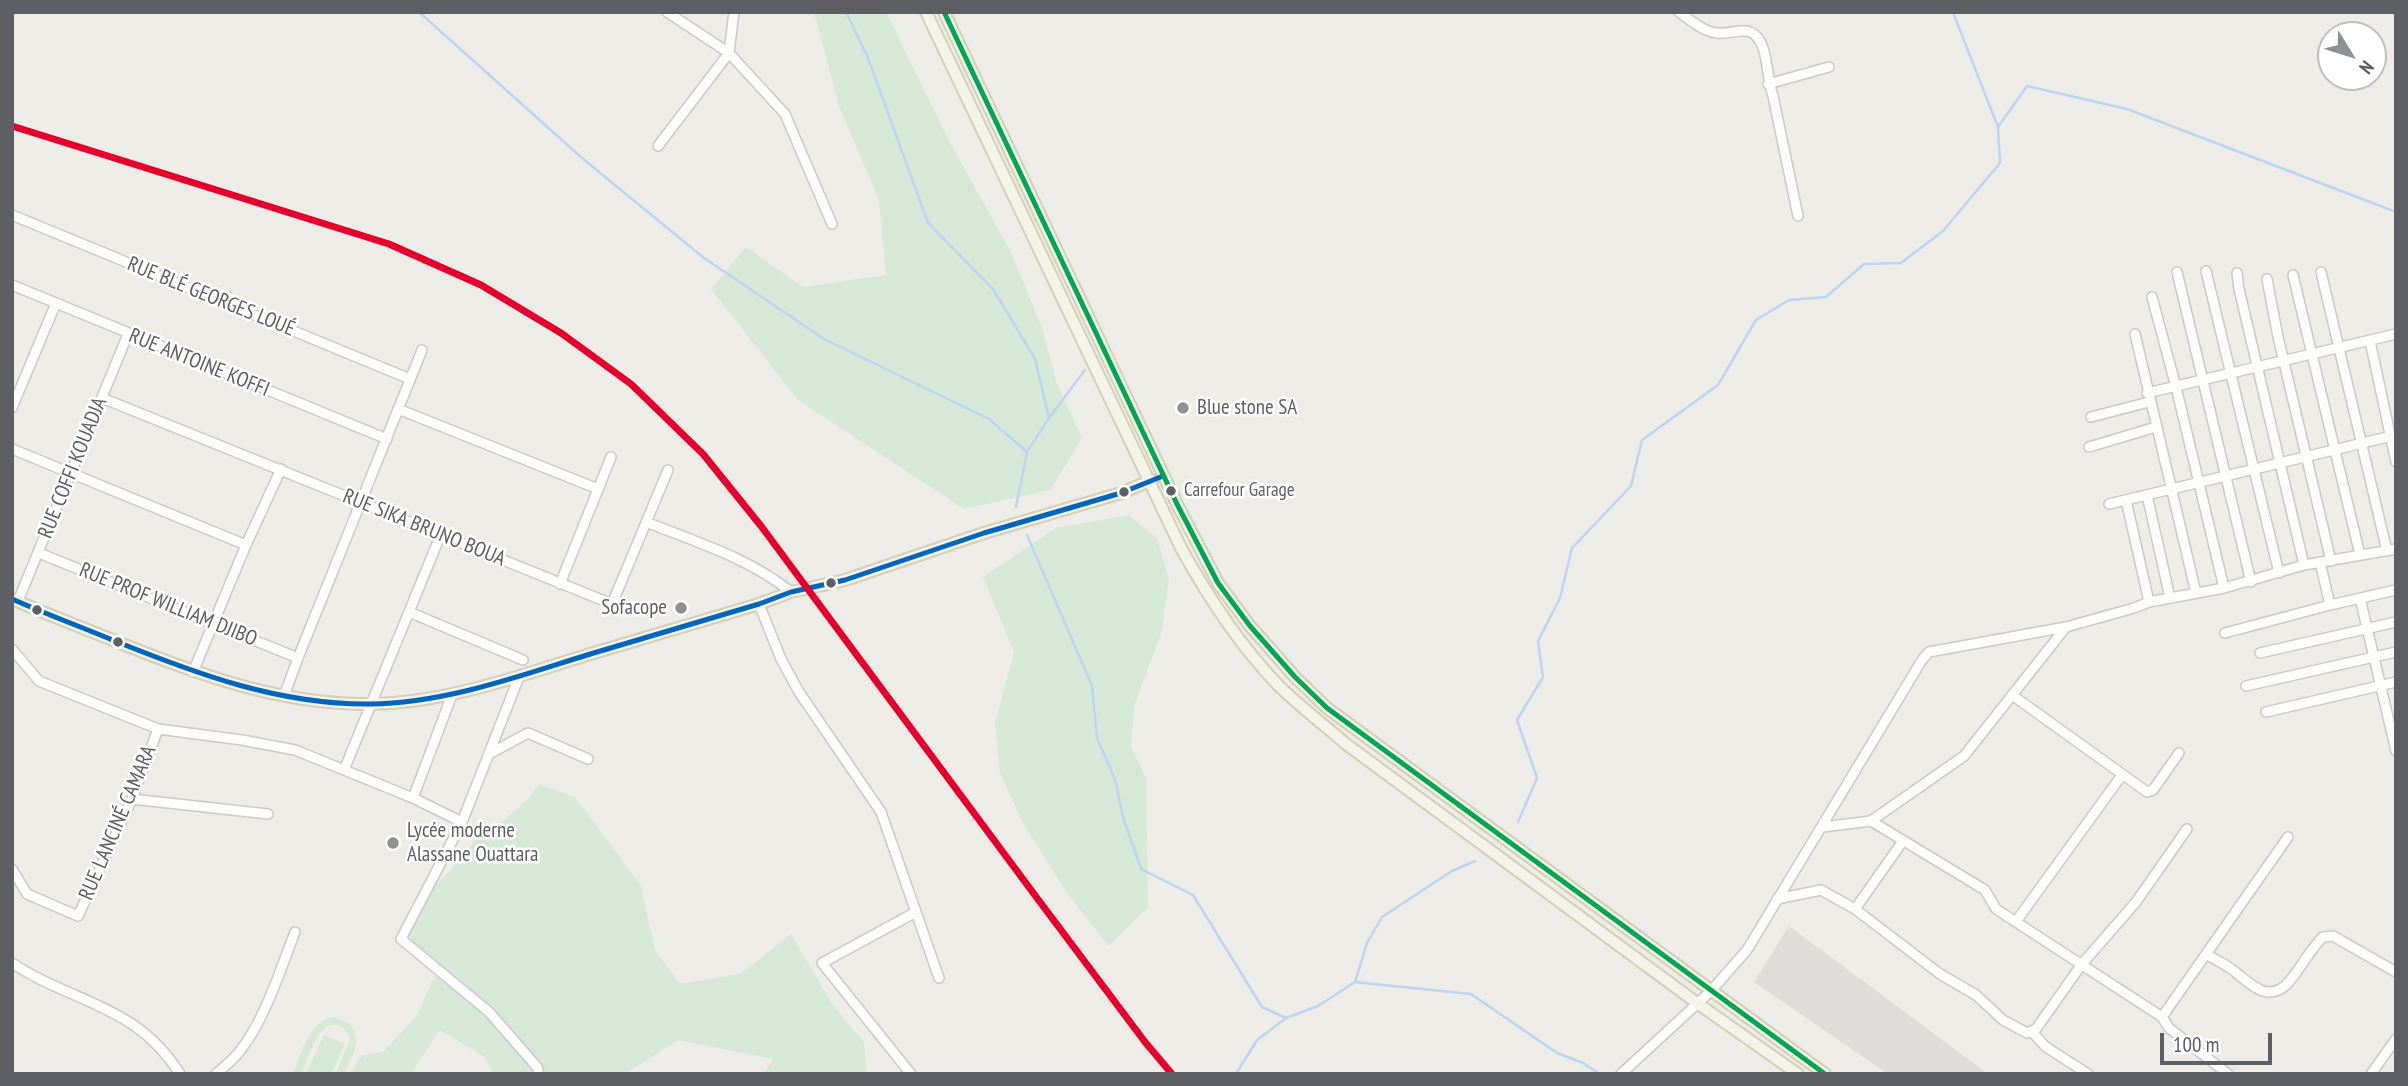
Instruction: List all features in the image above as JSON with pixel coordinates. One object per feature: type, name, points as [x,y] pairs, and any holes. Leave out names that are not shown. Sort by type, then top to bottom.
[{"type":"main road","points":[[926,12],[1098,371],[1148,482],[1205,590],[1234,634],[1278,685],[1346,744],[1697,1003],[1798,1074]]},
{"type":"main road","points":[[944,12],[1163,476],[1219,583],[1250,626],[1295,677],[1327,708],[1359,733],[1430,781],[1825,1074]]},
{"type":"main road","points":[[15,600],[193,672],[284,696],[370,704],[452,695],[519,677],[817,584],[845,580],[984,533],[1121,493],[1163,476]]},
{"type":"street","points":[[667,12],[729,53],[785,114],[832,223]]},
{"type":"street","points":[[658,146],[729,53],[734,12]]},
{"type":"street","points":[[1679,12],[1698,25],[1717,33],[1743,29],[1755,34],[1763,46],[1768,84],[1773,96],[1798,216]]},
{"type":"street","points":[[1768,84],[1829,67]]},
{"type":"street","name":"RUE BLÉ GEORGES LOUÉ","points":[[12,215],[410,379]]},
{"type":"street","points":[[2206,271],[2279,573]]},
{"type":"street","points":[[2177,272],[2251,582]]},
{"type":"street","points":[[1621,1074],[1711,991],[1747,950],[1929,652],[2066,627],[2149,602],[2251,582],[2304,565],[2391,550],[2362,444],[2321,272]]},
{"type":"street","points":[[2237,273],[2304,565]]},
{"type":"street","points":[[2293,275],[2360,555]]},
{"type":"street","points":[[2267,279],[2331,561]]},
{"type":"street","name":"RUE ANTOINE KOFFI","points":[[12,285],[387,439]]},
{"type":"street","points":[[2152,297],[2224,588]]},
{"type":"street","points":[[12,408],[56,303]]},
{"type":"street","name":"RUE COFFI KOUADJA","points":[[15,600],[38,553],[128,334]]},
{"type":"street","points":[[2134,334],[2196,593]]},
{"type":"street","points":[[2091,417],[2203,379],[2396,334]]},
{"type":"street","points":[[2370,341],[2393,436],[2396,462]]},
{"type":"street","points":[[284,696],[422,350]]},
{"type":"street","name":"RUE SIKA BRUNO BOUA","points":[[102,398],[612,604],[668,470]]},
{"type":"street","points":[[398,409],[598,489]]},
{"type":"street","points":[[2089,447],[2156,427]]},
{"type":"street","points":[[2109,504],[2393,436]]},
{"type":"street","points":[[12,449],[246,545]]},
{"type":"street","points":[[560,584],[611,457]]},
{"type":"street","points":[[193,672],[281,469]]},
{"type":"street","points":[[2147,495],[2171,598]]},
{"type":"street","points":[[2126,500],[2149,602]]},
{"type":"street","points":[[646,522],[737,558],[794,591]]},
{"type":"street","points":[[344,770],[441,534]]},
{"type":"street","name":"RUE PROF WILLIAM DJIBO","points":[[38,553],[298,658]]},
{"type":"street","points":[[2320,562],[2330,605]]},
{"type":"street","points":[[2225,633],[2396,590]]},
{"type":"street","points":[[2360,598],[2391,710],[2396,751]]},
{"type":"street","points":[[759,604],[781,659],[799,692],[881,812],[939,978]]},
{"type":"street","points":[[409,612],[523,660]]},
{"type":"street","points":[[2260,653],[2396,622]]},
{"type":"street","points":[[1823,827],[1871,821],[1964,756],[2066,627]]},
{"type":"street","points":[[12,649],[39,681],[158,729],[295,750],[413,798],[461,822]]},
{"type":"street","points":[[2246,686],[2396,652]]},
{"type":"street","points":[[519,677],[461,822],[401,939],[489,1012],[537,1067],[539,1074]]},
{"type":"street","points":[[2266,712],[2396,682]]},
{"type":"street","points":[[413,798],[452,695]]},
{"type":"street","points":[[2012,695],[2122,775],[2150,792],[2179,752]]},
{"type":"street","name":"RUE LANCINÉ CAMARA","points":[[12,869],[27,894],[78,916],[132,799],[158,729]]},
{"type":"street","points":[[489,754],[528,733],[588,759]]},
{"type":"street","points":[[2017,920],[2122,775]]},
{"type":"street","points":[[132,799],[268,814]]},
{"type":"street","points":[[1871,821],[1985,890],[1996,909],[2017,920],[2162,1017],[2169,1028],[2228,1074]]},
{"type":"street","points":[[1777,899],[1821,890],[1854,909],[1940,974],[1976,995],[2003,1020],[2027,1033],[2032,1032],[2082,964],[2136,902],[2187,829]]},
{"type":"street","points":[[2162,1017],[2288,837]]},
{"type":"street","points":[[1854,909],[1903,841]]},
{"type":"street","points":[[911,1074],[822,963],[916,912]]},
{"type":"street","points":[[216,1074],[240,1051],[253,1028],[272,991],[295,933]]},
{"type":"street","points":[[2206,954],[2229,967],[2252,986],[2272,993],[2285,986],[2323,937],[2333,936],[2396,972]]},
{"type":"street","points":[[12,963],[132,1022],[167,1054],[180,1074]]},
{"type":"street","points":[[2032,1032],[2046,1047],[2088,1074]]},
{"type":"street","points":[[2371,1074],[2396,1039]]},
{"type":"shaded area","points":[[1789,926],[1988,1074],[1888,1074],[1754,982]]},
{"type":"green space","points":[[814,12],[886,12],[950,143],[1011,252],[1042,328],[1056,381],[1082,438],[1050,490],[964,509],[798,400],[711,289],[746,247],[803,287],[886,275],[879,200],[839,106]]},
{"type":"green space","points":[[1128,515],[1157,538],[1169,579],[1161,634],[1134,706],[1131,746],[1146,778],[1148,907],[1109,946],[1067,893],[1023,823],[1000,773],[995,724],[1014,652],[983,577],[1056,528]]},
{"type":"green space","points":[[539,784],[575,797],[640,884],[655,950],[680,984],[740,974],[791,934],[832,1004],[864,1042],[866,1074],[764,1074],[773,1059],[678,1040],[625,1074],[494,1074],[485,1057],[440,1030],[411,1074],[350,1074],[362,1056],[384,1051],[417,1016],[438,968],[412,941],[409,932],[425,899],[476,840],[483,840],[529,798]]},
{"type":"green space","points":[[335,1017],[350,1024],[356,1037],[355,1049],[344,1074],[336,1074],[350,1039],[344,1028],[333,1025],[320,1033],[301,1074],[293,1074],[313,1030],[326,1019]]},
{"type":"green space","points":[[324,1035],[345,1044],[331,1074],[306,1074]]},
{"type":"waterway","points":[[419,12],[582,158],[704,258],[824,339],[989,419],[1027,452]]},
{"type":"waterway","points":[[846,12],[868,58],[928,223],[993,289],[1035,359],[1049,418],[1027,452],[1016,507]]},
{"type":"waterway","points":[[1518,822],[1537,778],[1517,720],[1543,677],[1538,641],[1560,598],[1572,548],[1631,486],[1642,440],[1718,385],[1756,320],[1789,300],[1826,297],[1864,264],[1901,263],[1943,231],[2000,163],[1998,127],[1955,12]]},
{"type":"waterway","points":[[1998,127],[2027,86],[2127,109],[2396,212]]},
{"type":"waterway","points":[[1049,418],[1085,370]]},
{"type":"waterway","points":[[1027,535],[1092,686],[1097,738],[1115,779],[1123,817],[1141,869],[1193,895],[1262,1007],[1286,1018]]},
{"type":"waterway","points":[[1236,1074],[1257,1040],[1286,1018],[1318,1006],[1355,982],[1367,943],[1382,917],[1452,871],[1475,861]]},
{"type":"waterway","points":[[1355,982],[1471,994],[1557,1053],[1583,1063],[1600,1074]]},
{"type":"transit line","points":[[944,12],[1177,504],[1218,583],[1250,626],[1295,677],[1327,708],[1825,1074]]},
{"type":"transit line","points":[[12,126],[389,244],[481,285],[561,333],[631,384],[703,454],[761,526],[1034,894],[1172,1074]]},
{"type":"transit line","points":[[12,599],[146,653],[240,685],[271,693],[337,703],[398,703],[453,694],[507,680],[791,592],[845,580],[984,533],[1121,493],[1163,476]]},
{"type":"place","name":"Blue stone SA","points":[[1183,408]]},
{"type":"place","name":"Carrefour Garage","points":[[1171,491]]},
{"type":"place","name":"Sofacope","points":[[681,608]]},
{"type":"place","name":"Lycée moderne Alassane Ouattara","points":[[393,843]]}]
